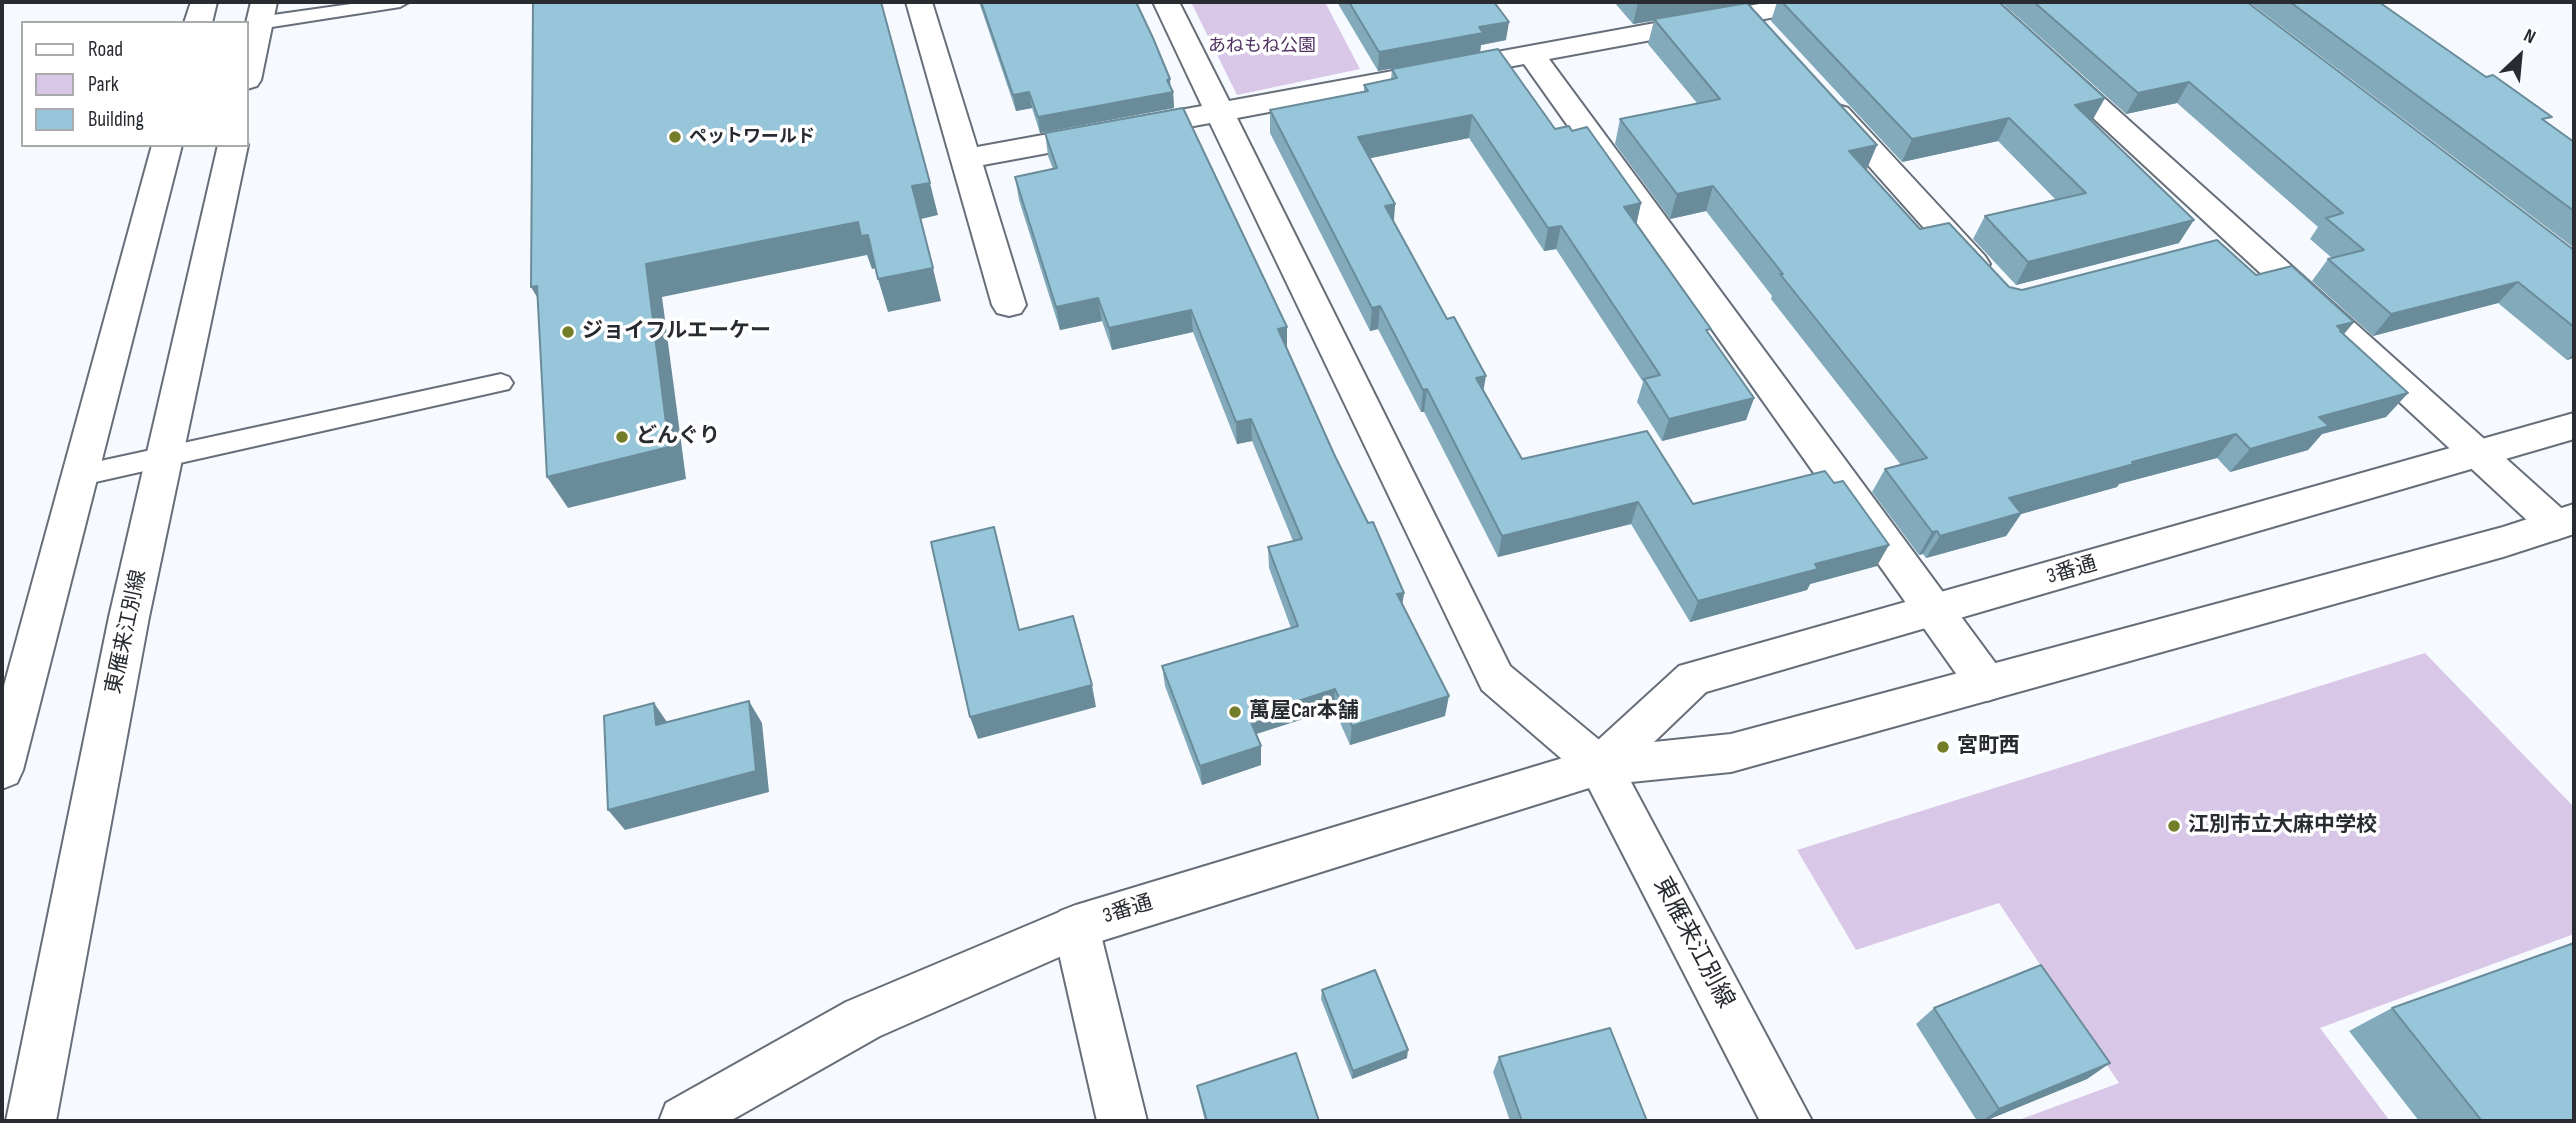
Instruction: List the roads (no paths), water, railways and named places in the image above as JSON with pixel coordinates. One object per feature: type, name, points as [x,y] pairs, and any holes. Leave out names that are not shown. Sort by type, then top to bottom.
[{"type":"street","points":[[199,21],[204,2]]},
{"type":"street","points":[[919,2],[1009,305]]},
{"type":"street","points":[[1166,2],[1496,678],[1600,766]]},
{"type":"street","points":[[965,159],[1531,54],[1757,24],[1813,2]]},
{"type":"street","points":[[1981,2],[2480,454],[2565,522]]},
{"type":"street","points":[[248,75],[261,12]]},
{"type":"street","points":[[1531,54],[1987,684]]},
{"type":"street","points":[[1822,96],[1989,281]]},
{"type":"street","points":[[2,770],[166,147]]},
{"type":"street","name":"東雁来江別線","points":[[31,1121],[127,631],[233,147]]},
{"type":"street","points":[[2205,250],[2244,240]]},
{"type":"street","name":"3番通","points":[[1600,766],[1693,678],[2574,426]]},
{"type":"street","name":"3番通","points":[[684,1121],[736,1089],[863,1020],[1076,927],[1600,766],[1731,753],[2490,546],[2565,522]]},
{"type":"street","name":"東雁来江別線","points":[[1600,766],[1787,1121]]},
{"type":"street","points":[[1076,927],[1122,1121]]},
{"type":"lane","points":[[261,12],[400,2]]},
{"type":"lane","points":[[82,475],[501,383]]},
{"type":"place","name":"ペットワールド","points":[[675,137]]},
{"type":"place","name":"ジョイフルエーケー","points":[[568,332]]},
{"type":"place","name":"どんぐり","points":[[622,437]]},
{"type":"place","name":"萬屋Car本舗","points":[[1235,712]]},
{"type":"place","name":"宮町西","points":[[1943,747]]},
{"type":"place","name":"江別市立大麻中学校","points":[[2174,826]]},
{"type":"park label","name":"あねもね公園","points":[[1262,46]]}]
